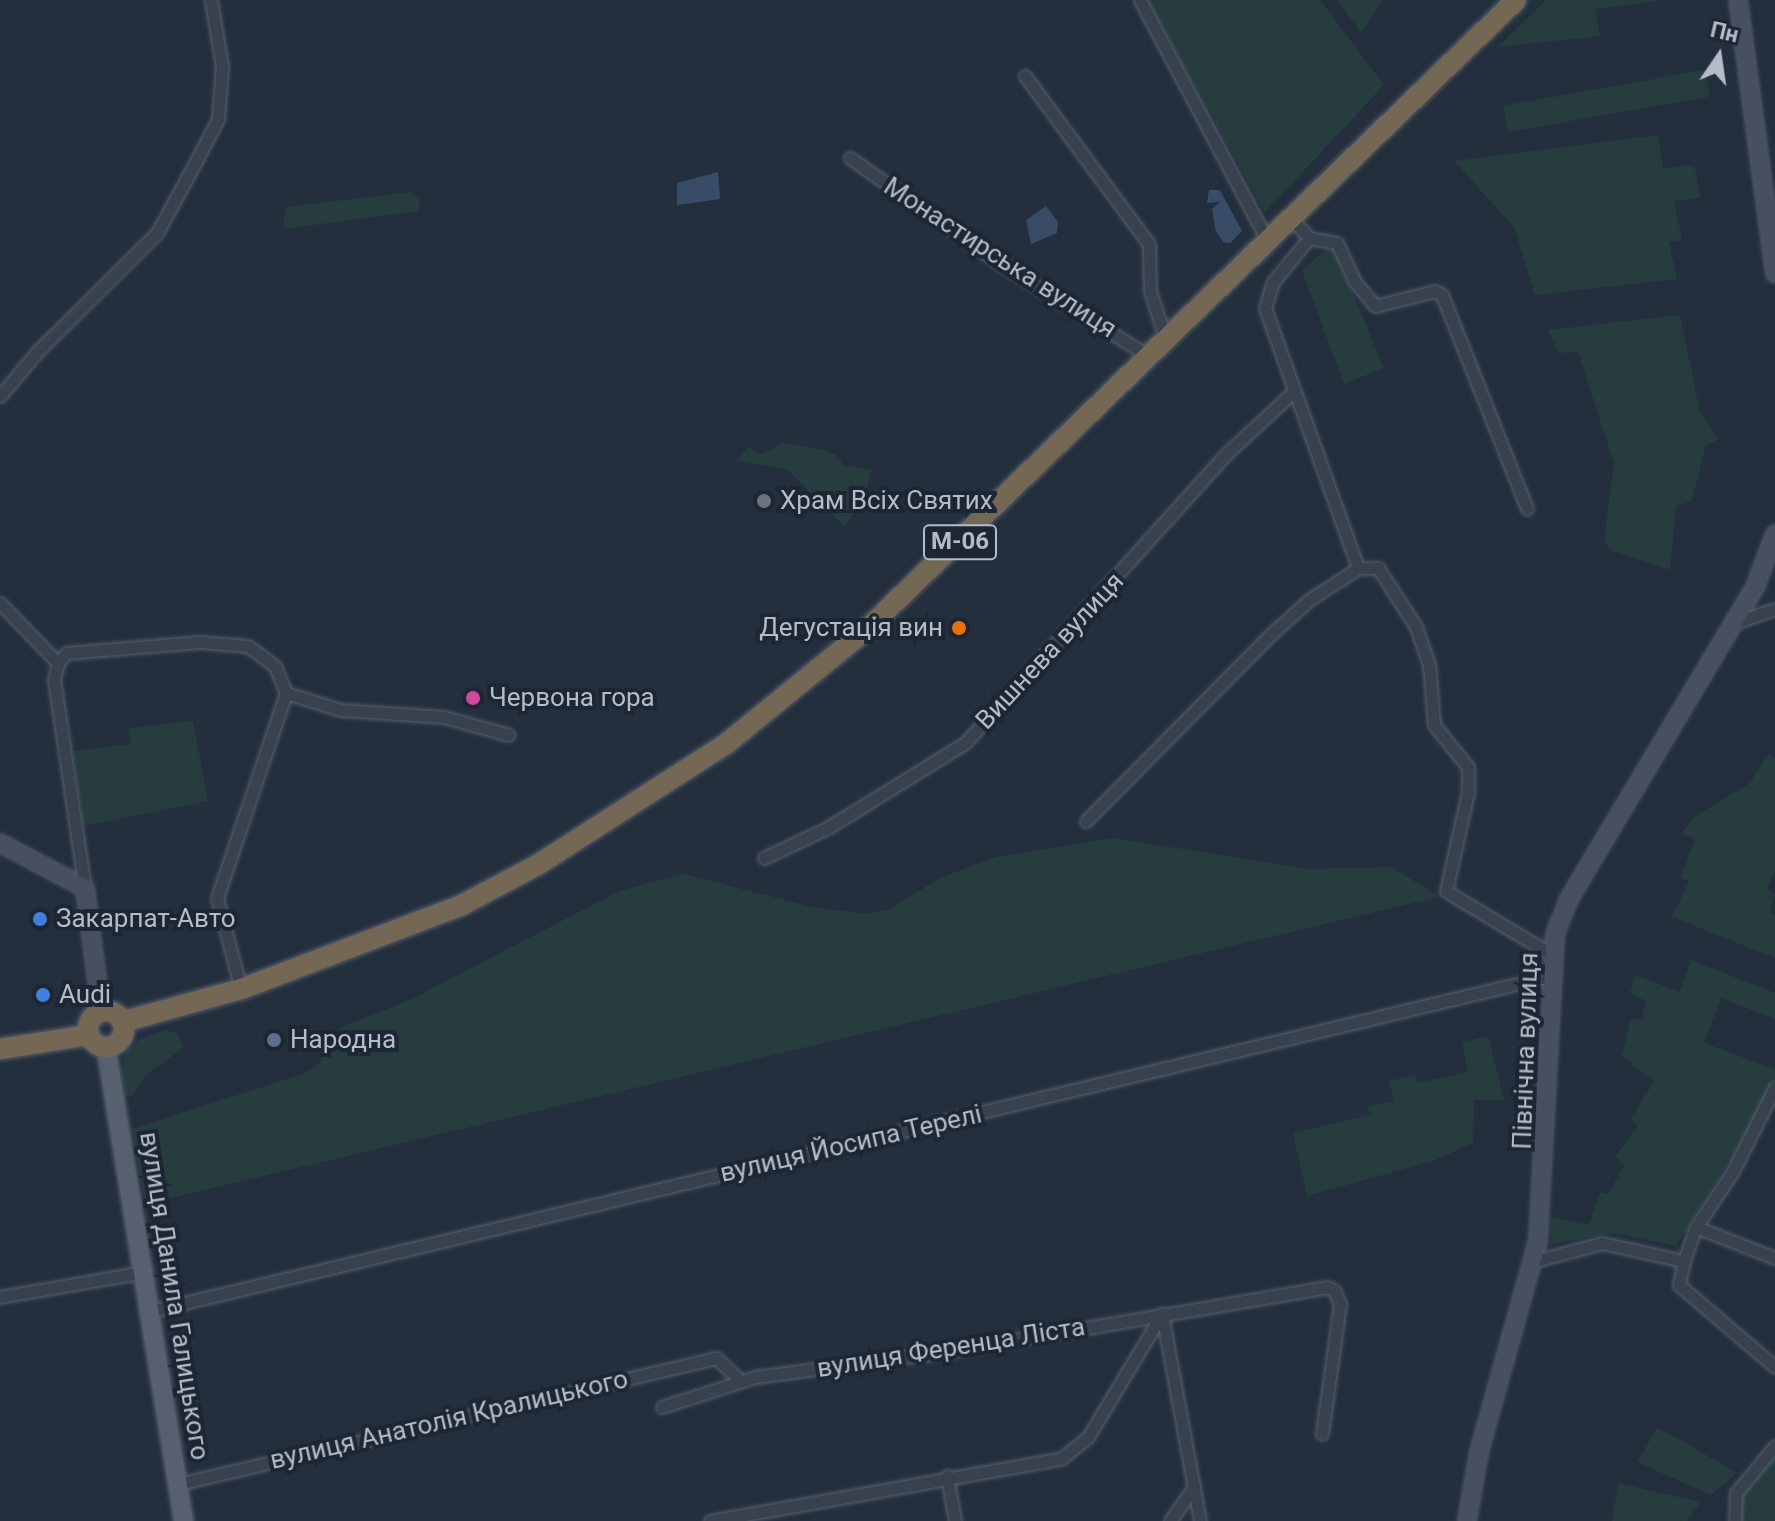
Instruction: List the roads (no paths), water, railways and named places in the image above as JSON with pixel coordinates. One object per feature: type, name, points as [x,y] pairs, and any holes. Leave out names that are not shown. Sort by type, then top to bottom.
[{"type":"highway","name":"М-06","points":[[122,1022],[241,989],[462,905],[539,864],[726,744],[866,630],[1516,0]]},
{"type":"highway","points":[[0,1049],[88,1035],[106,1047],[123,1036],[122,1022],[101,1011],[89,1020],[88,1035]]},
{"type":"main road","name":"вулиця Данила Галицького","points":[[106,1047],[184,1521]]},
{"type":"street","points":[[0,396],[37,352],[157,233],[201,152],[218,119],[222,66],[211,0]]},
{"type":"street","points":[[1140,0],[1268,242]]},
{"type":"street","points":[[1738,0],[1775,274]]},
{"type":"street","name":"Монастирська вулиця","points":[[1025,76],[1149,244],[1150,291],[1167,341]]},
{"type":"street","name":"Монастирська вулиця","points":[[850,158],[986,254],[1150,357]]},
{"type":"street","points":[[1292,219],[1309,238],[1337,243],[1355,282],[1375,306],[1435,291],[1442,295],[1527,509]]},
{"type":"street","points":[[1309,238],[1282,269],[1266,298],[1293,392],[1358,568]]},
{"type":"street","name":"Вишнева вулиця","points":[[764,858],[829,827],[965,743],[1225,455],[1293,392]]},
{"type":"street","name":"Північна вулиця","points":[[1467,1521],[1479,1452],[1535,1261],[1545,1164],[1551,954],[1569,899],[1734,623],[1768,560],[1775,534]]},
{"type":"street","points":[[1086,821],[1270,635],[1309,600],[1358,568],[1378,568],[1416,627],[1429,664],[1434,725],[1468,767],[1468,792],[1446,891],[1551,954]]},
{"type":"street","points":[[1734,623],[1770,612],[1775,602]]},
{"type":"street","points":[[0,603],[58,663]]},
{"type":"street","points":[[101,1011],[54,679],[58,663],[66,653],[200,642],[248,646],[275,666],[286,693],[217,898],[241,989]]},
{"type":"street","points":[[286,693],[341,710],[444,717],[509,735]]},
{"type":"street","points":[[0,843],[85,888]]},
{"type":"street","name":"вулиця Йосипа Терелі","points":[[151,1311],[1550,976]]},
{"type":"street","points":[[1775,1087],[1733,1171],[1696,1227],[1679,1285],[1775,1367]]},
{"type":"street","points":[[1696,1227],[1775,1258]]},
{"type":"street","points":[[1535,1261],[1602,1243],[1684,1261]]},
{"type":"street","points":[[0,1297],[145,1272]]},
{"type":"street","name":"вулиця Ференца Ліста","points":[[662,1407],[736,1376],[878,1362],[1319,1286],[1334,1290],[1340,1304],[1322,1434]]},
{"type":"street","points":[[710,1521],[947,1476],[1062,1458],[1074,1451],[1109,1405],[1162,1314]]},
{"type":"street","points":[[1162,1314],[1200,1521]]},
{"type":"street","name":"вулиця Анатолія Кралицького","points":[[178,1484],[720,1361],[736,1376]]},
{"type":"street","points":[[1735,1521],[1736,1493],[1775,1446]]},
{"type":"street","points":[[947,1476],[955,1521]]},
{"type":"street","points":[[1170,1521],[1194,1487]]},
{"type":"water","points":[[718,172],[720,199],[677,205],[677,183]]},
{"type":"water","points":[[1209,190],[1220,190],[1242,231],[1230,243],[1223,242],[1215,229],[1212,209],[1220,202],[1207,203]]},
{"type":"water","points":[[1046,206],[1058,222],[1057,233],[1031,244],[1026,220]]},
{"type":"place","name":"Храм Всіх Святих","points":[[764,501]]},
{"type":"place","name":"Дегустація вин","points":[[959,628]]},
{"type":"place","name":"Червона гора","points":[[473,698]]},
{"type":"place","name":"Закарпат-Авто","points":[[40,919]]},
{"type":"place","name":"Audi","points":[[43,995]]},
{"type":"place","name":"Народна","points":[[274,1040]]}]
